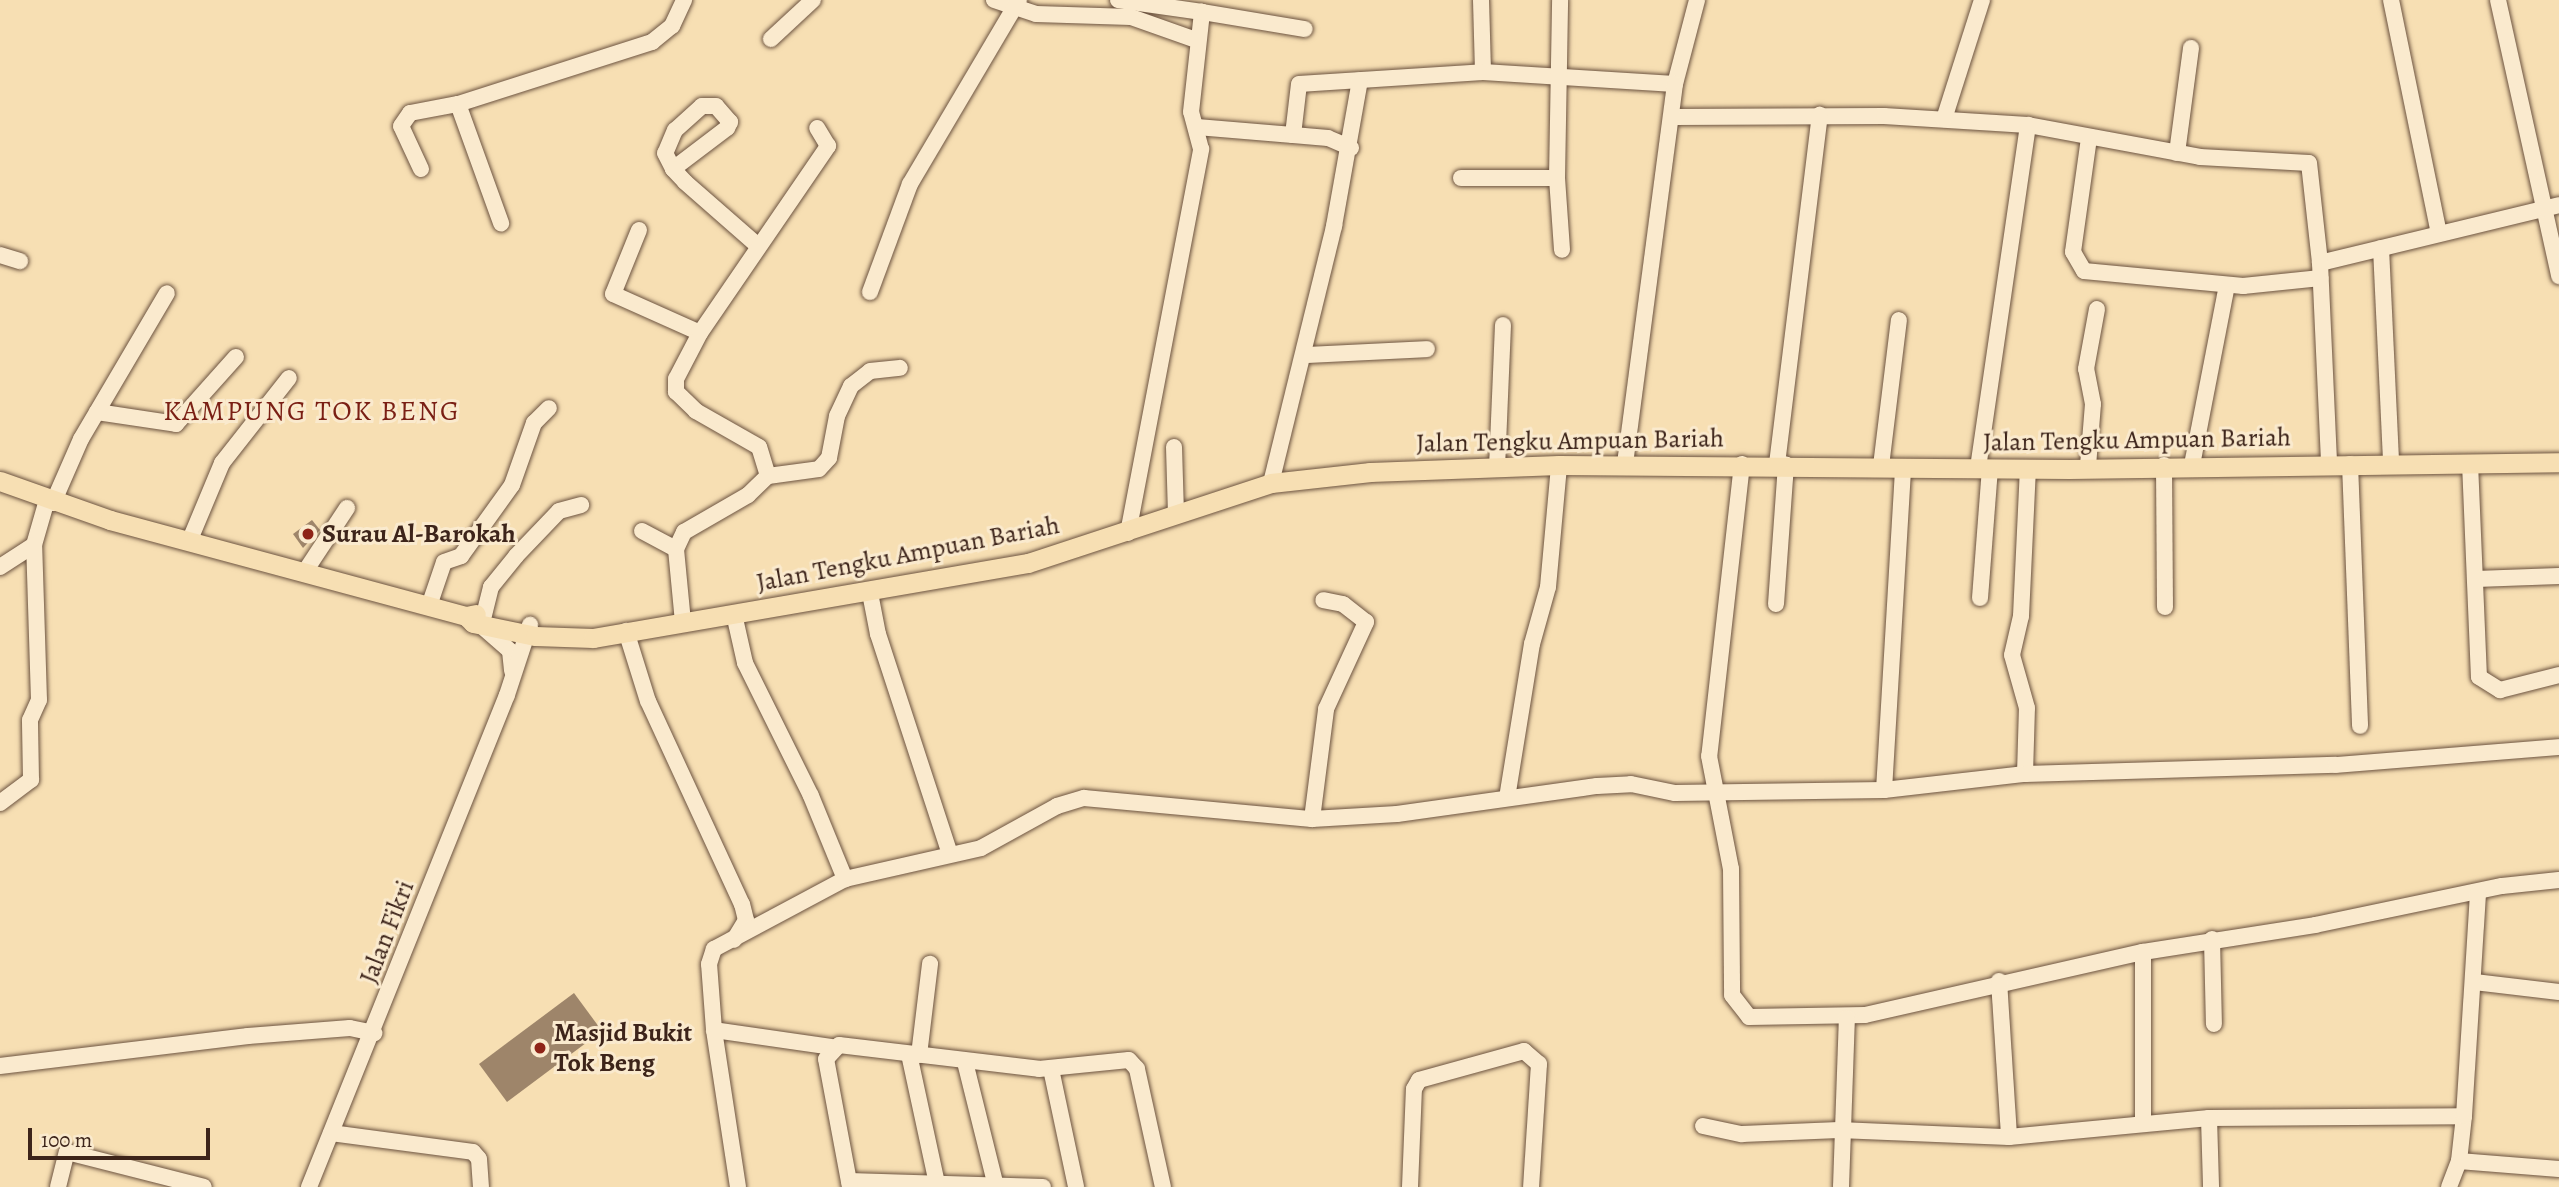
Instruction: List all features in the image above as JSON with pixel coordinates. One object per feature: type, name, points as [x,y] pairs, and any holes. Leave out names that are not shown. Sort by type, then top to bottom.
[{"type":"main road","name":"Jalan Tengku Ampuan Bariah","points":[[0,481],[50,502],[189,542],[474,618],[583,639],[600,634],[870,593],[1028,563],[1128,533],[1272,483],[1370,472],[1559,465],[1782,464],[2028,469],[2088,466],[2559,462]]},
{"type":"street","points":[[421,169],[401,126],[410,113],[458,104],[652,42],[672,26],[684,0]]},
{"type":"street","points":[[771,40],[813,0]]},
{"type":"street","points":[[994,0],[1057,15],[1131,16],[1196,40]]},
{"type":"street","points":[[1118,0],[1305,29]]},
{"type":"street","points":[[1481,0],[1483,72]]},
{"type":"street","points":[[1560,0],[1555,74],[1557,178],[1562,250]]},
{"type":"street","points":[[1625,466],[1674,117],[1675,84],[1697,0]]},
{"type":"street","points":[[1944,119],[1982,0]]},
{"type":"street","points":[[2391,0],[2439,233]]},
{"type":"street","points":[[2498,0],[2552,206],[2559,276]]},
{"type":"street","points":[[870,292],[910,184],[1017,4]]},
{"type":"street","points":[[1128,533],[1201,149],[1191,112],[1196,40],[1202,12]]},
{"type":"street","points":[[2177,153],[2191,47]]},
{"type":"street","points":[[1293,135],[1299,84],[1483,72],[1555,74],[1675,84]]},
{"type":"street","points":[[1272,483],[1305,355],[1351,148],[1360,80]]},
{"type":"street","points":[[458,104],[501,223]]},
{"type":"street","points":[[1674,117],[1820,115],[2028,125],[2177,153],[2309,163],[2321,270],[2329,464]]},
{"type":"street","points":[[1776,604],[1782,464],[1820,115]]},
{"type":"street","points":[[1980,598],[1984,468],[2028,125]]},
{"type":"street","points":[[1197,127],[1328,138],[1351,148]]},
{"type":"street","points":[[768,476],[759,447],[696,411],[676,392],[676,379],[700,333],[828,146],[817,128]]},
{"type":"street","points":[[2088,138],[2073,252],[2077,266],[2227,285],[2321,270],[2381,248],[2552,206]]},
{"type":"street","points":[[673,169],[758,246]]},
{"type":"street","points":[[1461,178],[1557,178]]},
{"type":"street","points":[[639,230],[613,295],[700,333]]},
{"type":"street","points":[[2381,248],[2391,464]]},
{"type":"street","points":[[0,255],[20,261]]},
{"type":"street","points":[[2192,465],[2227,285]]},
{"type":"street","points":[[0,803],[31,780],[30,720],[39,700],[34,545],[50,502],[97,412],[167,293]]},
{"type":"street","points":[[2088,466],[2093,404],[2086,369],[2097,309]]},
{"type":"street","points":[[1881,466],[1899,320]]},
{"type":"street","points":[[1497,468],[1503,325]]},
{"type":"street","points":[[1305,355],[1427,349]]},
{"type":"street","points":[[97,412],[176,424],[236,357]]},
{"type":"street","points":[[683,622],[676,549],[694,523],[727,509],[768,476],[820,469],[829,458],[840,407],[851,386],[870,372],[900,368]]},
{"type":"street","points":[[189,542],[222,463],[289,378]]},
{"type":"street","points":[[429,606],[444,562],[461,556],[512,485],[534,423],[549,408]]},
{"type":"street","points":[[1174,447],[1177,514]]},
{"type":"street","points":[[2470,463],[2479,677],[2484,684],[2500,690],[2559,675]]},
{"type":"street","points":[[1742,464],[1709,756],[1731,869],[1736,1006],[1760,1019],[1847,1018],[1999,981],[2143,952],[2211,939],[2315,925],[2478,892],[2559,880]]},
{"type":"street","points":[[2350,464],[2360,726]]},
{"type":"street","points":[[1507,798],[1532,644],[1548,587],[1559,465]]},
{"type":"street","points":[[2164,465],[2165,607]]},
{"type":"street","points":[[1884,790],[1903,468]]},
{"type":"street","points":[[2025,774],[2027,708],[2012,655],[2021,616],[2028,469]]},
{"type":"street","points":[[512,673],[510,651],[502,639],[474,618],[491,587],[559,511],[582,505]]},
{"type":"street","points":[[304,573],[347,508]]},
{"type":"street","points":[[642,531],[676,549]]},
{"type":"street","points":[[0,567],[34,545]]},
{"type":"street","points":[[2476,579],[2559,576]]},
{"type":"street","points":[[870,593],[878,634],[950,854]]},
{"type":"street","points":[[1312,819],[1326,709],[1366,625],[1343,604],[1322,600]]},
{"type":"street","points":[[734,614],[745,663],[811,796],[845,880]]},
{"type":"street","name":"Jalan Fikri","points":[[508,695],[512,673],[532,631]]},
{"type":"street","name":"Jalan Fikri","points":[[309,1187],[374,1033],[532,631]]},
{"type":"street","points":[[626,631],[648,701],[742,904],[746,920],[734,940]]},
{"type":"street","points":[[738,1187],[714,1030],[709,958],[713,948],[769,923],[812,893],[845,880],[981,848],[1057,806],[1084,798],[1312,819],[1631,784],[1675,793],[1714,789],[1884,790],[2025,774],[2336,765],[2559,747]]},
{"type":"street","points":[[2449,1187],[2459,1161],[2464,1116],[2478,892]]},
{"type":"street","points":[[742,904],[769,923]]},
{"type":"street","points":[[2211,939],[2214,1024]]},
{"type":"street","points":[[2143,952],[2143,1124]]},
{"type":"street","points":[[930,964],[914,1054],[937,1184]]},
{"type":"street","points":[[1999,981],[2009,1137]]},
{"type":"street","points":[[2474,982],[2559,992]]},
{"type":"street","points":[[1841,1187],[1839,1130],[1847,1018]]},
{"type":"street","points":[[0,1066],[248,1036],[350,1028],[374,1033]]},
{"type":"street","points":[[714,1030],[832,1047],[1051,1069],[1120,1059],[1134,1063],[1163,1187]]},
{"type":"street","points":[[832,1047],[826,1059],[850,1184],[1043,1187]]},
{"type":"street","points":[[1410,1187],[1414,1089],[1419,1080],[1524,1051],[1539,1064],[1531,1187]]},
{"type":"street","points":[[965,1062],[996,1186]]},
{"type":"street","points":[[1051,1069],[1076,1187]]},
{"type":"street","points":[[1703,1126],[1742,1135],[1839,1130],[2009,1137],[2209,1118],[2464,1116]]},
{"type":"street","points":[[2209,1118],[2211,1187]]},
{"type":"street","points":[[331,1133],[473,1152],[480,1159],[481,1187]]},
{"type":"street","points":[[58,1187],[67,1152],[204,1187]]},
{"type":"street","points":[[2459,1161],[2559,1170]]},
{"type":"building","name":"Surau Al-Barokah","points":[[312,520],[320,530],[303,548],[293,534]]},
{"type":"building","name":"Masjid Bukit Tok Beng","points":[[574,993],[602,1031],[507,1102],[479,1064]]},
{"type":"place","name":"Surau Al-Barokah","points":[[308,534]]},
{"type":"place","name":"Masjid Bukit Tok Beng","points":[[540,1048]]},
{"type":"district","name":"KAMPUNG TOK BENG","points":[[312,411]]}]
